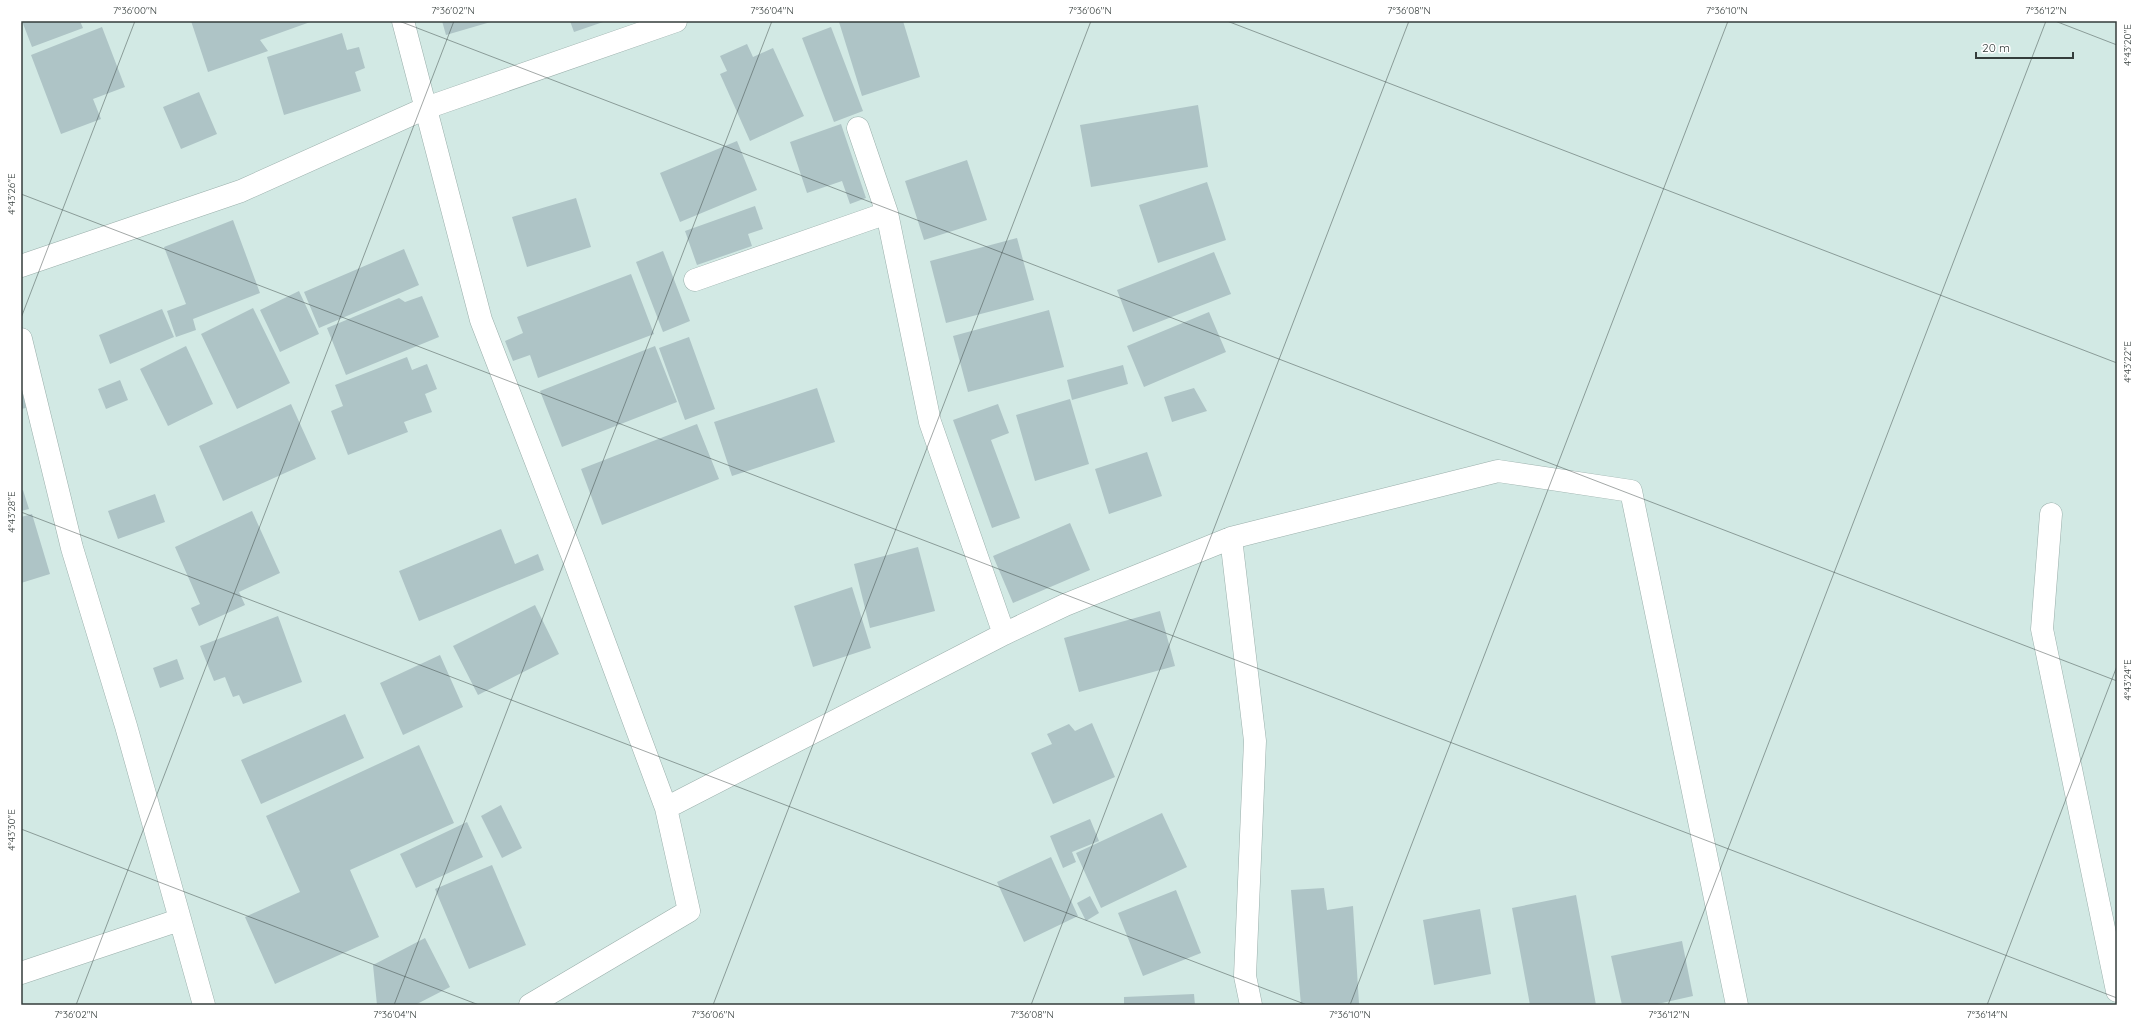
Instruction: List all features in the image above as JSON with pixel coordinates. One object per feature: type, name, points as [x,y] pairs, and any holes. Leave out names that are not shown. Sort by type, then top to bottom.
[{"type":"street","points":[[403,21],[481,320],[574,560],[666,808],[689,911],[530,1005]]},
{"type":"street","points":[[21,266],[241,191],[426,108],[676,21]]},
{"type":"street","points":[[858,128],[887,214],[930,422],[1004,634]]},
{"type":"street","points":[[695,280],[887,214]]},
{"type":"street","points":[[21,339],[72,548],[126,726],[204,1005]]},
{"type":"street","points":[[666,808],[1004,634],[1065,605],[1231,538],[1498,471],[1631,491],[1737,1005]]},
{"type":"street","points":[[2051,514],[2042,629],[2117,991]]},
{"type":"street","points":[[1231,538],[1255,741],[1245,976],[1251,1005]]},
{"type":"street","points":[[21,973],[179,920]]},
{"type":"building","points":[[22,21],[80,21],[83,28],[32,47]]},
{"type":"building","points":[[191,21],[313,21],[260,40],[268,51],[208,72]]},
{"type":"building","points":[[442,21],[494,21],[446,35]]},
{"type":"building","points":[[570,21],[606,21],[574,32]]},
{"type":"building","points":[[903,21],[920,77],[862,96],[839,22]]},
{"type":"building","points":[[102,27],[125,87],[93,99],[101,119],[61,134],[31,55]]},
{"type":"building","points":[[831,27],[863,111],[834,122],[802,38]]},
{"type":"building","points":[[342,33],[347,50],[359,47],[365,68],[355,72],[361,91],[284,115],[267,57]]},
{"type":"building","points":[[747,44],[753,57],[773,48],[804,116],[750,141],[720,74],[727,71],[720,56]]},
{"type":"building","points":[[199,92],[217,134],[181,149],[163,107]]},
{"type":"building","points":[[1198,105],[1208,167],[1091,187],[1080,125]]},
{"type":"building","points":[[841,124],[866,198],[850,204],[842,181],[807,193],[790,142]]},
{"type":"building","points":[[737,141],[757,190],[680,222],[660,173]]},
{"type":"building","points":[[967,160],[987,220],[924,240],[905,181]]},
{"type":"building","points":[[1207,182],[1226,240],[1158,263],[1139,205]]},
{"type":"building","points":[[576,198],[591,247],[527,267],[512,217]]},
{"type":"building","points":[[755,206],[763,229],[748,234],[752,246],[697,265],[685,231]]},
{"type":"building","points":[[233,220],[260,293],[193,319],[196,330],[176,337],[167,311],[186,304],[164,247]]},
{"type":"building","points":[[1017,238],[1034,300],[946,323],[930,261]]},
{"type":"building","points":[[404,249],[419,285],[319,328],[304,292]]},
{"type":"building","points":[[663,251],[690,321],[663,332],[636,262]]},
{"type":"building","points":[[1214,252],[1231,294],[1133,332],[1117,290]]},
{"type":"building","points":[[631,274],[654,334],[538,378],[530,355],[513,361],[505,341],[523,333],[517,317]]},
{"type":"building","points":[[299,291],[319,334],[280,352],[260,310]]},
{"type":"building","points":[[422,296],[439,337],[346,375],[327,328],[399,298],[405,302]]},
{"type":"building","points":[[253,308],[290,383],[237,409],[201,334]]},
{"type":"building","points":[[162,309],[174,337],[110,364],[99,335]]},
{"type":"building","points":[[1049,310],[1064,367],[968,392],[953,336]]},
{"type":"building","points":[[1209,312],[1226,352],[1144,387],[1127,346]]},
{"type":"building","points":[[689,337],[715,409],[685,420],[659,348]]},
{"type":"building","points":[[186,346],[213,404],[168,426],[140,369]]},
{"type":"building","points":[[655,346],[677,402],[562,447],[540,391]]},
{"type":"building","points":[[407,357],[412,370],[427,364],[437,389],[425,394],[432,412],[404,422],[408,432],[348,455],[331,411],[343,406],[335,385]]},
{"type":"building","points":[[1123,365],[1128,384],[1072,400],[1067,380]]},
{"type":"building","points":[[120,380],[128,400],[106,409],[98,389]]},
{"type":"building","points":[[21,385],[26,408],[21,409]]},
{"type":"building","points":[[817,388],[835,442],[732,476],[714,422]]},
{"type":"building","points":[[1194,388],[1207,411],[1172,422],[1164,397]]},
{"type":"building","points":[[1070,399],[1089,464],[1035,481],[1016,415]]},
{"type":"building","points":[[291,404],[316,459],[223,501],[199,446]]},
{"type":"building","points":[[998,404],[1009,433],[991,440],[1020,518],[992,528],[953,420]]},
{"type":"building","points":[[697,424],[719,479],[602,525],[581,469]]},
{"type":"building","points":[[1147,452],[1162,496],[1109,514],[1095,469]]},
{"type":"building","points":[[23,490],[29,509],[21,511],[21,491]]},
{"type":"building","points":[[155,494],[165,522],[118,539],[108,511]]},
{"type":"building","points":[[252,511],[280,573],[239,592],[245,605],[199,626],[191,608],[200,604],[175,547]]},
{"type":"building","points":[[32,514],[50,574],[21,583],[21,517]]},
{"type":"building","points":[[1070,523],[1090,570],[1013,603],[993,556]]},
{"type":"building","points":[[501,529],[515,564],[538,554],[544,570],[419,621],[399,571]]},
{"type":"building","points":[[918,547],[935,611],[870,628],[854,564]]},
{"type":"building","points":[[852,587],[871,648],[813,667],[794,606]]},
{"type":"building","points":[[535,605],[559,654],[478,695],[453,646]]},
{"type":"building","points":[[1160,611],[1175,666],[1079,692],[1064,638]]},
{"type":"building","points":[[278,616],[302,682],[243,704],[239,695],[233,697],[225,677],[214,681],[200,646]]},
{"type":"building","points":[[440,655],[463,707],[403,735],[380,683]]},
{"type":"building","points":[[177,659],[184,679],[160,688],[153,668]]},
{"type":"building","points":[[345,714],[364,758],[261,804],[241,760]]},
{"type":"building","points":[[1092,723],[1115,777],[1053,804],[1031,753],[1052,744],[1047,734],[1069,724],[1075,731]]},
{"type":"building","points":[[419,745],[454,823],[350,870],[379,937],[275,984],[245,917],[300,892],[266,816]]},
{"type":"building","points":[[501,805],[522,848],[502,858],[481,816]]},
{"type":"building","points":[[1162,813],[1187,867],[1101,908],[1076,853]]},
{"type":"building","points":[[1090,819],[1099,841],[1072,852],[1076,862],[1063,868],[1050,836]]},
{"type":"building","points":[[467,822],[483,857],[416,888],[400,854]]},
{"type":"building","points":[[1051,857],[1078,916],[1024,942],[997,882]]},
{"type":"building","points":[[492,865],[526,945],[469,969],[435,889]]},
{"type":"building","points":[[1324,888],[1327,910],[1353,906],[1359,1004],[1301,1005],[1291,890]]},
{"type":"building","points":[[1176,890],[1201,953],[1143,976],[1118,913]]},
{"type":"building","points":[[1576,895],[1596,1005],[1530,1005],[1512,908]]},
{"type":"building","points":[[1090,896],[1099,913],[1086,921],[1077,903]]},
{"type":"building","points":[[1480,909],[1491,974],[1434,985],[1423,920]]},
{"type":"building","points":[[425,938],[450,987],[415,1005],[377,1005],[373,965]]},
{"type":"building","points":[[1682,941],[1693,996],[1653,1005],[1622,1005],[1611,956]]},
{"type":"building","points":[[1194,994],[1195,1005],[1124,1005],[1124,997]]}]
